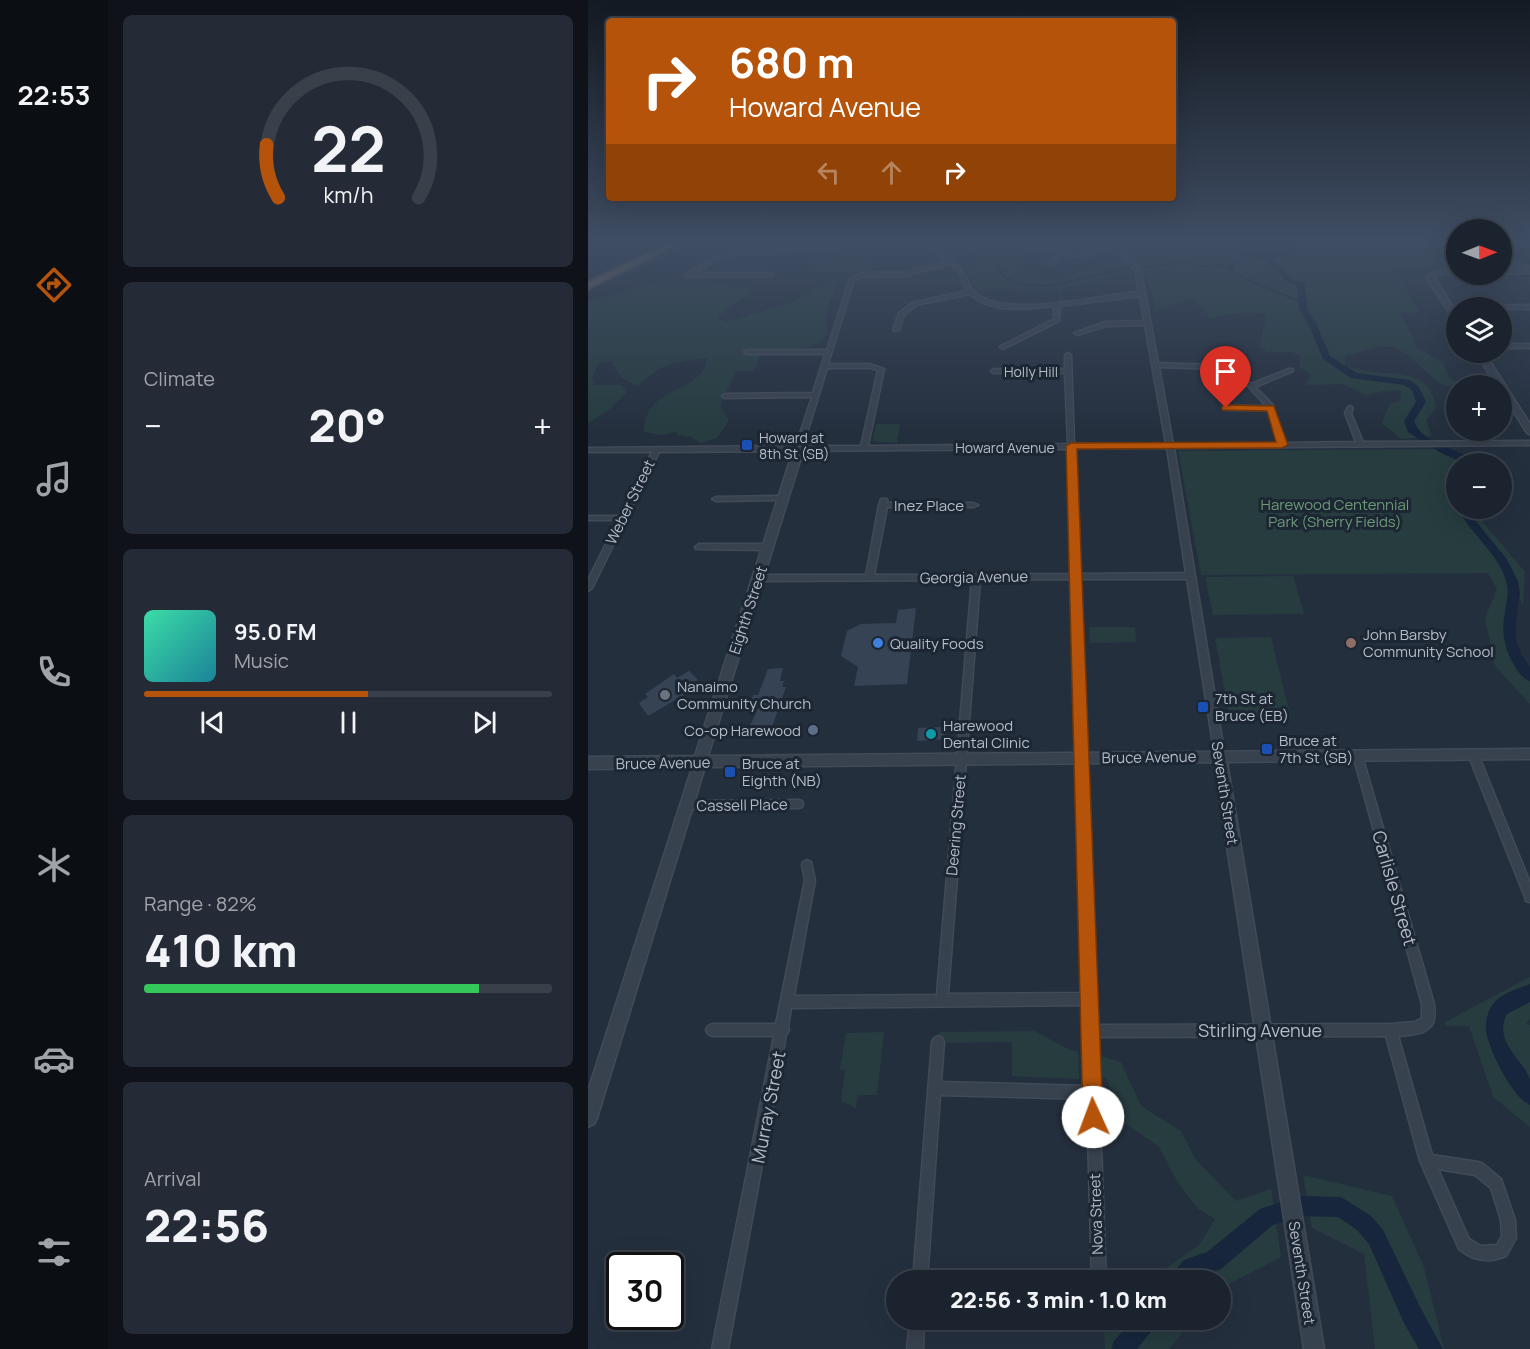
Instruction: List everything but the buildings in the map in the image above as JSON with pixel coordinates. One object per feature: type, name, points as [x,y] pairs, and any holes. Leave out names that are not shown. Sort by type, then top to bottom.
[{"type":"street","name":"Eighth Street","points":[[588,1118],[844,306]]},
{"type":"street","points":[[896,330],[901,314],[911,306]]},
{"type":"street","points":[[1003,347],[1057,320],[1057,306]]},
{"type":"street","name":"Seventh Street","points":[[1144,306],[1170,446],[1314,1349]]},
{"type":"street","points":[[1512,307],[1530,307]]},
{"type":"street","points":[[1077,333],[1105,324],[1147,323]]},
{"type":"street","points":[[1512,346],[1530,346]]},
{"type":"street","points":[[747,352],[829,352]]},
{"type":"street","name":"Nova Street","points":[[1068,355],[1099,1270]]},
{"type":"street","points":[[1155,365],[1218,367],[1251,386],[1271,408],[1282,445]]},
{"type":"street","points":[[824,366],[875,366],[881,369],[864,448]]},
{"type":"street","points":[[1251,386],[1291,370]]},
{"type":"street","name":"Holly Hill","points":[[994,371],[1069,371]]},
{"type":"street","points":[[725,396],[815,395]]},
{"type":"street","points":[[1512,403],[1530,432]]},
{"type":"street","points":[[1226,408],[1271,408]]},
{"type":"street","points":[[1350,408],[1348,413],[1360,444]]},
{"type":"street","name":"Howard Avenue","points":[[588,450],[1530,443]]},
{"type":"street","name":"Weber Street","points":[[588,588],[657,449]]},
{"type":"street","points":[[716,499],[783,498]]},
{"type":"street","name":"Inez Place","points":[[869,578],[884,502],[974,505]]},
{"type":"street","points":[[588,518],[622,518]]},
{"type":"street","points":[[699,547],[768,547]]},
{"type":"street","name":"Georgia Avenue","points":[[758,578],[1191,576]]},
{"type":"street","name":"Deering Street","points":[[942,1000],[976,578]]},
{"type":"street","points":[[1473,754],[1530,897]]},
{"type":"street","name":"Bruce Avenue","points":[[588,763],[1530,754]]},
{"type":"street","name":"Carlisle Street","points":[[1358,755],[1428,1004],[1428,1021]]},
{"type":"street","name":"Cassell Place","points":[[687,805],[798,804]]},
{"type":"street","name":"Murray Street","points":[[720,1349],[810,880],[807,865]]},
{"type":"street","points":[[788,1002],[1089,999]]},
{"type":"street","name":"Stirling Avenue","points":[[1090,1031],[1390,1030],[1417,1028],[1428,1021]]},
{"type":"street","points":[[712,1030],[783,1030]]},
{"type":"street","points":[[1390,1030],[1427,1161],[1464,1244],[1474,1253],[1484,1255],[1501,1251],[1509,1238],[1508,1220],[1496,1185],[1478,1169],[1427,1161]]},
{"type":"street","points":[[921,1270],[938,1042]]},
{"type":"street","points":[[934,1088],[1092,1093]]},
{"type":"street","points":[[915,1349],[916,1330]]},
{"type":"green space","points":[[588,306],[732,306],[718,319],[726,322],[781,306],[829,306],[826,315],[827,332],[821,341],[803,348],[753,351],[744,355],[760,355],[754,371],[736,371],[720,406],[729,420],[717,438],[700,443],[691,437],[677,435],[677,432],[660,435],[644,432],[647,416],[654,405],[663,397],[696,379],[703,370],[707,358],[661,368],[638,386],[622,377],[612,361],[598,364],[592,378],[594,385],[622,385],[627,392],[610,409],[588,423]]},
{"type":"green space","points":[[1154,306],[1169,306],[1155,311]]},
{"type":"green space","points":[[1200,306],[1416,306],[1419,312],[1398,313],[1412,334],[1416,347],[1443,363],[1448,375],[1446,375],[1446,385],[1439,383],[1408,355],[1394,347],[1379,347],[1345,356],[1345,366],[1370,372],[1412,377],[1425,384],[1434,398],[1436,408],[1426,420],[1432,436],[1401,439],[1382,423],[1389,404],[1400,401],[1401,390],[1366,395],[1343,384],[1306,385],[1311,374],[1299,367],[1300,355],[1291,352],[1265,352],[1264,348],[1259,348],[1267,314],[1244,312],[1211,318]]},
{"type":"green space","points":[[876,424],[900,424],[897,443],[873,441]]},
{"type":"green space","name":"Harewood Centennial Park (Sherry Fields)","points":[[1452,449],[1461,453],[1446,453],[1446,519],[1480,519],[1525,572],[1523,605],[1517,595],[1510,637],[1519,667],[1530,682],[1530,704],[1495,666],[1485,618],[1497,589],[1488,573],[1201,575],[1178,451]]},
{"type":"green space","points":[[1293,576],[1304,614],[1213,615],[1205,577]]},
{"type":"green space","points":[[1089,627],[1135,627],[1136,642],[1090,643]]},
{"type":"green space","points":[[1271,637],[1291,718],[1230,719],[1215,638]]},
{"type":"green space","points":[[1530,977],[1530,1019],[1526,1024],[1530,1025],[1530,1127],[1493,1097],[1469,1026],[1446,1026],[1445,1022]]},
{"type":"green space","points":[[1034,1031],[1070,1050],[1078,1051],[1079,1079],[1012,1076],[1012,1042],[938,1043],[939,1032]]},
{"type":"green space","points":[[884,1032],[877,1095],[858,1095],[856,1108],[841,1101],[845,1070],[840,1069],[846,1033]]},
{"type":"green space","points":[[1094,1054],[1121,1062],[1141,1106],[1181,1131],[1196,1160],[1236,1201],[1271,1189],[1281,1257],[1231,1283],[1231,1270],[1163,1270],[1200,1244],[1215,1219],[1198,1209],[1178,1183],[1159,1147],[1126,1124],[1106,1078],[1095,1076]]},
{"type":"green space","points":[[1303,1175],[1392,1196],[1424,1267],[1444,1349],[1375,1349],[1364,1254],[1312,1228]]},
{"type":"green space","points":[[1185,1330],[1169,1349],[1105,1349],[1104,1331]]},
{"type":"waterway","points":[[1303,306],[1326,357],[1354,376],[1407,382],[1416,389],[1421,402],[1409,421],[1412,430],[1450,453]]},
{"type":"waterway","points":[[1468,519],[1508,570],[1514,593],[1509,622],[1510,639],[1519,662],[1530,676]]},
{"type":"waterway","points":[[1530,993],[1501,1008],[1496,1018],[1495,1028],[1502,1053],[1530,1095]]},
{"type":"waterway","points":[[1190,1270],[1213,1261],[1267,1216],[1300,1206],[1341,1207],[1364,1223],[1376,1237],[1412,1315],[1432,1349]]},
{"type":"waterway","points":[[1122,1349],[1138,1330]]},
{"type":"place","name":"Howard at 8th St (SB)","points":[[747,445]]},
{"type":"place","name":"Quality Foods","points":[[878,643]]},
{"type":"place","name":"John Barsby Community School","points":[[1351,643]]},
{"type":"place","name":"Nanaimo Community Church","points":[[665,695]]},
{"type":"place","name":"7th St at Bruce (EB)","points":[[1203,707]]},
{"type":"place","name":"Co-op Harewood","points":[[813,730]]},
{"type":"place","name":"Harewood Dental Clinic","points":[[931,734]]},
{"type":"place","name":"Bruce at 7th St (SB)","points":[[1267,749]]},
{"type":"place","name":"Bruce at Eighth (NB)","points":[[730,772]]},
{"type":"route","points":[[1093,1117],[1071,446],[1282,445],[1271,408],[1226,408]]}]
